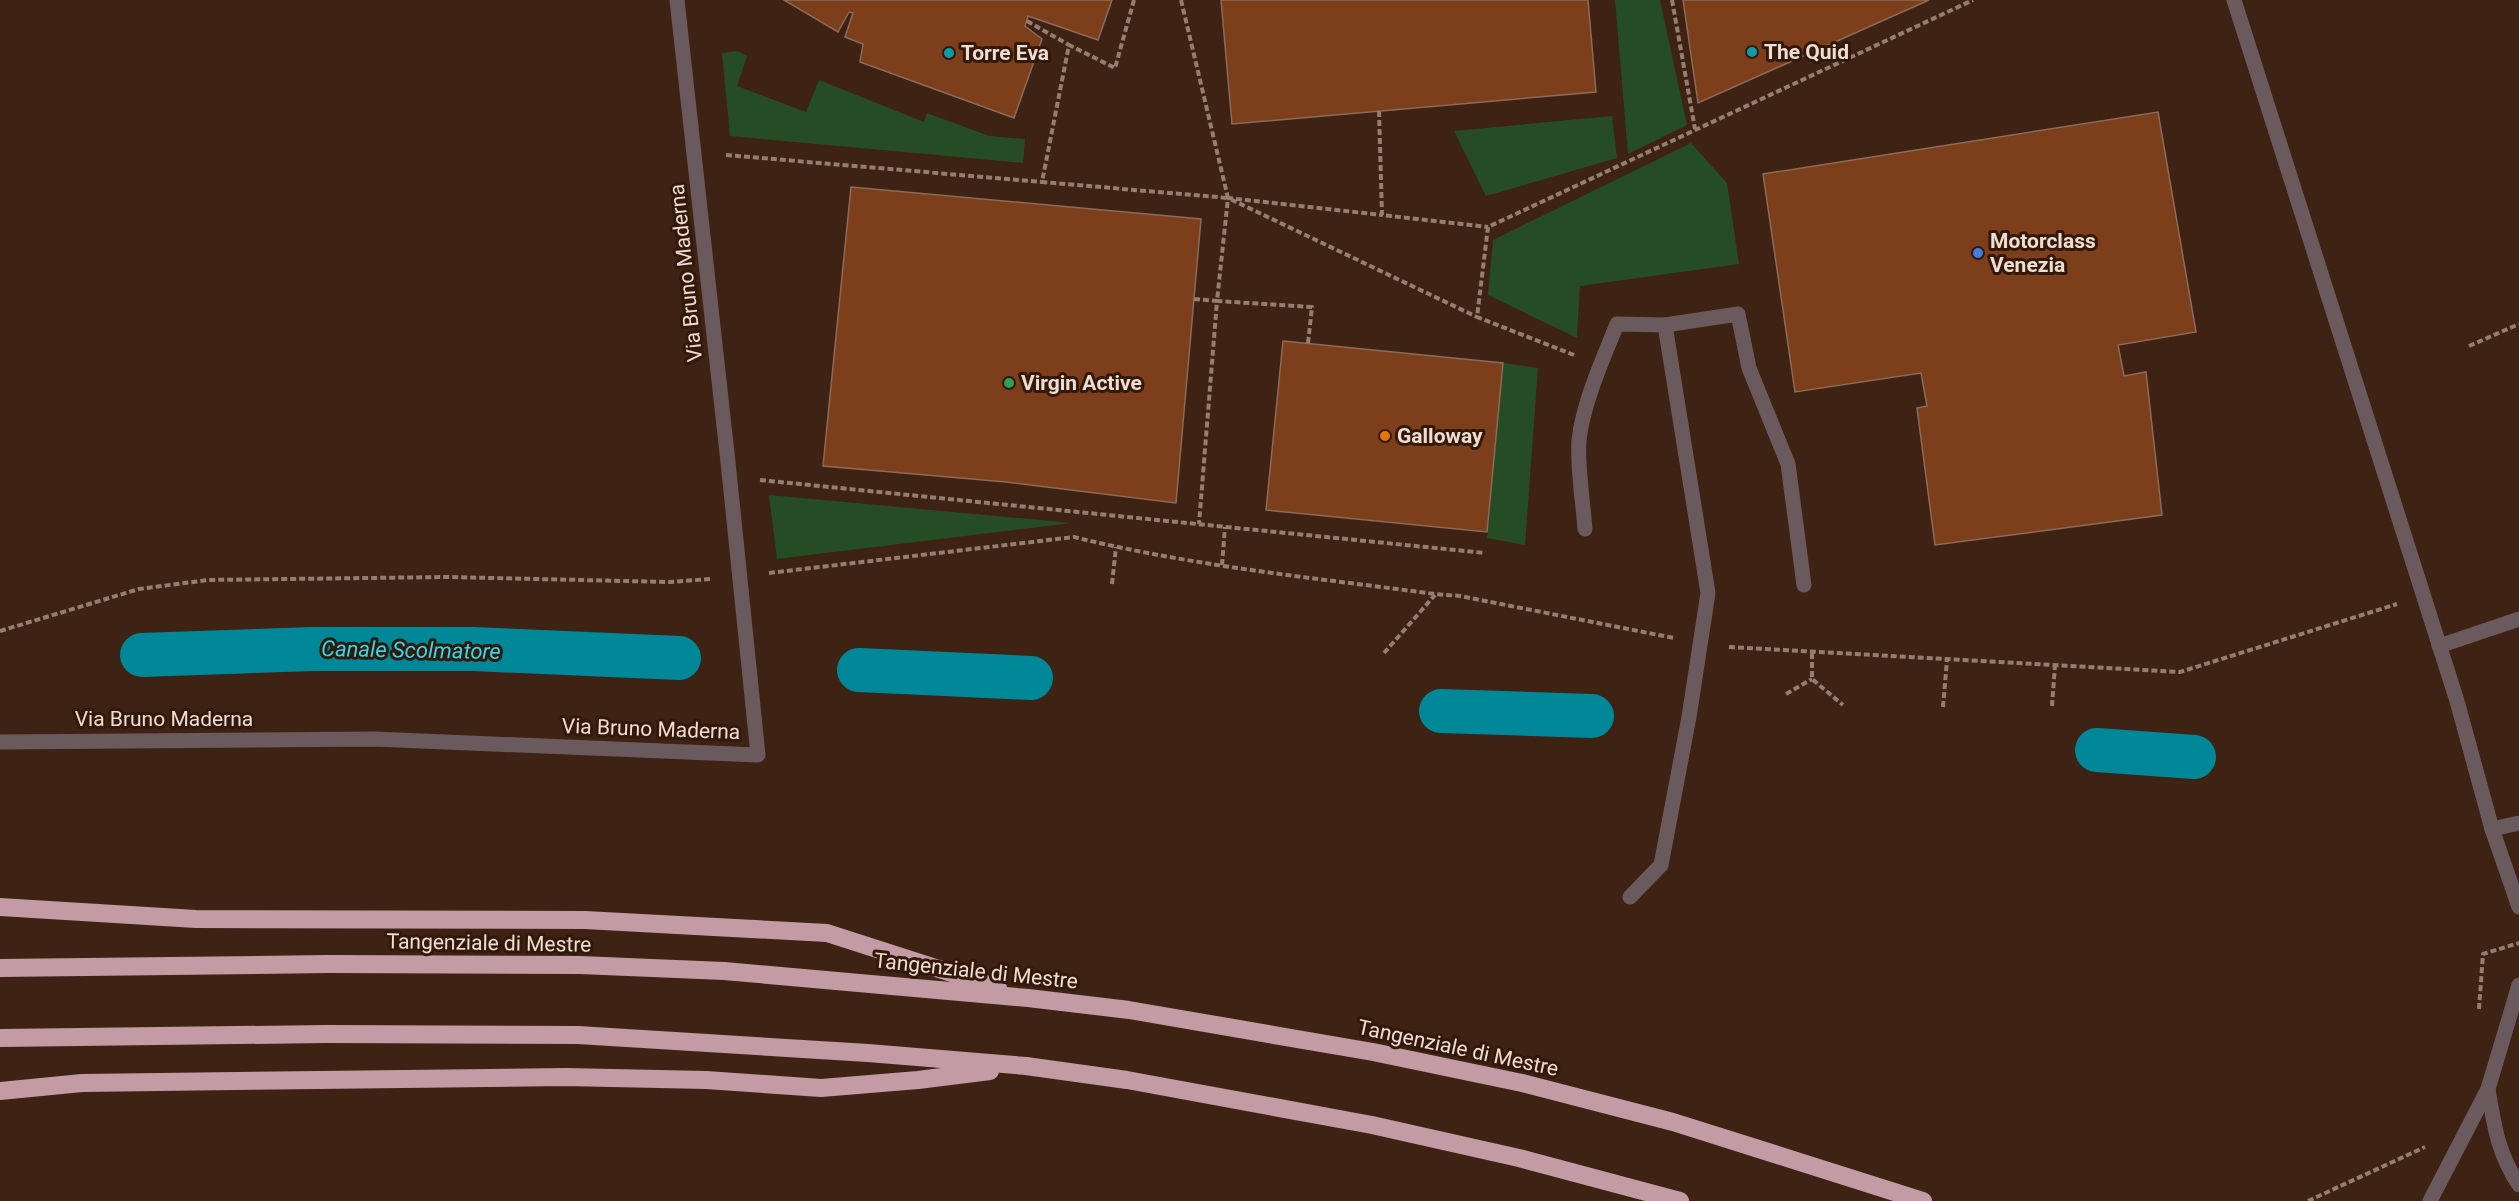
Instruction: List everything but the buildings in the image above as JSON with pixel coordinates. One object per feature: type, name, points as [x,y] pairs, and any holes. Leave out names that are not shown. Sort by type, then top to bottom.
[{"type":"highway","points":[[0,907],[196,919],[585,920],[827,933],[1028,998]]},
{"type":"highway","name":"Tangenziale di Mestre","points":[[0,968],[328,964],[580,965],[724,971],[1028,998],[1164,1016],[1373,1052],[1522,1083],[1673,1122],[1923,1201]]},
{"type":"highway","points":[[0,1038],[327,1034],[578,1035],[868,1053],[1026,1066],[1127,1080],[1372,1125],[1519,1158],[1680,1201]]},
{"type":"highway","points":[[0,1091],[93,1083],[566,1077],[706,1080],[821,1088],[918,1080],[1026,1066]]},
{"type":"street","name":"Via Bruno Maderna","points":[[0,742],[375,740],[758,755],[677,0]]},
{"type":"street","points":[[2234,0],[2457,701],[2492,830],[2519,907]]},
{"type":"street","points":[[1585,529],[1580,440],[1593,383],[1617,324],[1665,325],[1738,314],[1749,368],[1788,465],[1804,585]]},
{"type":"street","points":[[1630,897],[1661,864],[1689,717],[1708,593],[1665,325]]},
{"type":"street","points":[[2439,646],[2519,618]]},
{"type":"street","points":[[2492,830],[2519,823]]},
{"type":"street","points":[[2430,1201],[2488,1089],[2519,985]]},
{"type":"street","points":[[2488,1089],[2496,1134],[2506,1166],[2519,1185]]},
{"type":"path","points":[[1027,21],[1115,68],[1134,0]]},
{"type":"path","points":[[1181,0],[1228,198],[1216,301],[1198,524]]},
{"type":"path","points":[[1672,0],[1695,129]]},
{"type":"path","points":[[726,155],[1228,198],[1488,227],[1973,0]]},
{"type":"path","points":[[1042,182],[1069,45]]},
{"type":"path","points":[[1379,111],[1382,215]]},
{"type":"path","points":[[1228,198],[1477,317],[1600,365]]},
{"type":"path","points":[[1477,317],[1488,227]]},
{"type":"path","points":[[1194,299],[1312,307],[1308,343]]},
{"type":"path","points":[[2469,346],[2519,324]]},
{"type":"path","points":[[761,492],[759,480],[1485,553]]},
{"type":"path","points":[[1222,565],[1225,527]]},
{"type":"path","points":[[0,631],[139,588],[208,580],[447,577],[670,582],[769,573],[1074,537],[1116,547],[1222,565],[1460,596],[1681,639]]},
{"type":"path","points":[[1112,584],[1116,547]]},
{"type":"path","points":[[768,561],[769,573]]},
{"type":"path","points":[[1384,653],[1435,594]]},
{"type":"path","points":[[1719,646],[2180,672],[2424,596]]},
{"type":"path","points":[[1812,653],[1812,679]]},
{"type":"path","points":[[1943,707],[1947,660]]},
{"type":"path","points":[[2052,706],[2055,665]]},
{"type":"path","points":[[1786,694],[1812,679]]},
{"type":"path","points":[[1812,679],[1843,705]]},
{"type":"path","points":[[2478,1015],[2483,954],[2519,943]]},
{"type":"path","points":[[2308,1201],[2429,1145]]},
{"type":"green space","points":[[1615,0],[1660,0],[1687,125],[1628,154]]},
{"type":"green space","points":[[738,51],[747,56],[737,86],[806,112],[819,80],[924,122],[927,113],[989,136],[1025,139],[1023,163],[730,136],[722,53]]},
{"type":"green space","points":[[1612,116],[1617,158],[1486,196],[1454,131]]},
{"type":"green space","points":[[1691,143],[1727,183],[1739,264],[1580,286],[1577,338],[1488,295],[1493,240]]},
{"type":"green space","points":[[1503,363],[1538,368],[1525,545],[1487,538]]},
{"type":"green space","points":[[769,495],[1072,523],[777,559]]},
{"type":"waterway","name":"Canale Scolmatore","points":[[142,655],[314,649],[473,649],[679,658]]},
{"type":"waterway","name":"Canale Scolmatore","points":[[859,670],[1031,678]]},
{"type":"waterway","name":"Canale Scolmatore","points":[[1441,711],[1592,716]]},
{"type":"waterway","name":"Canale Scolmatore","points":[[2097,750],[2194,757]]},
{"type":"place","name":"The Quid","points":[[1752,52]]},
{"type":"place","name":"Torre Eva","points":[[949,53]]},
{"type":"place","name":"Motorclass Venezia","points":[[1978,253]]},
{"type":"place","name":"Virgin Active","points":[[1009,383]]},
{"type":"place","name":"Galloway","points":[[1385,436]]}]
